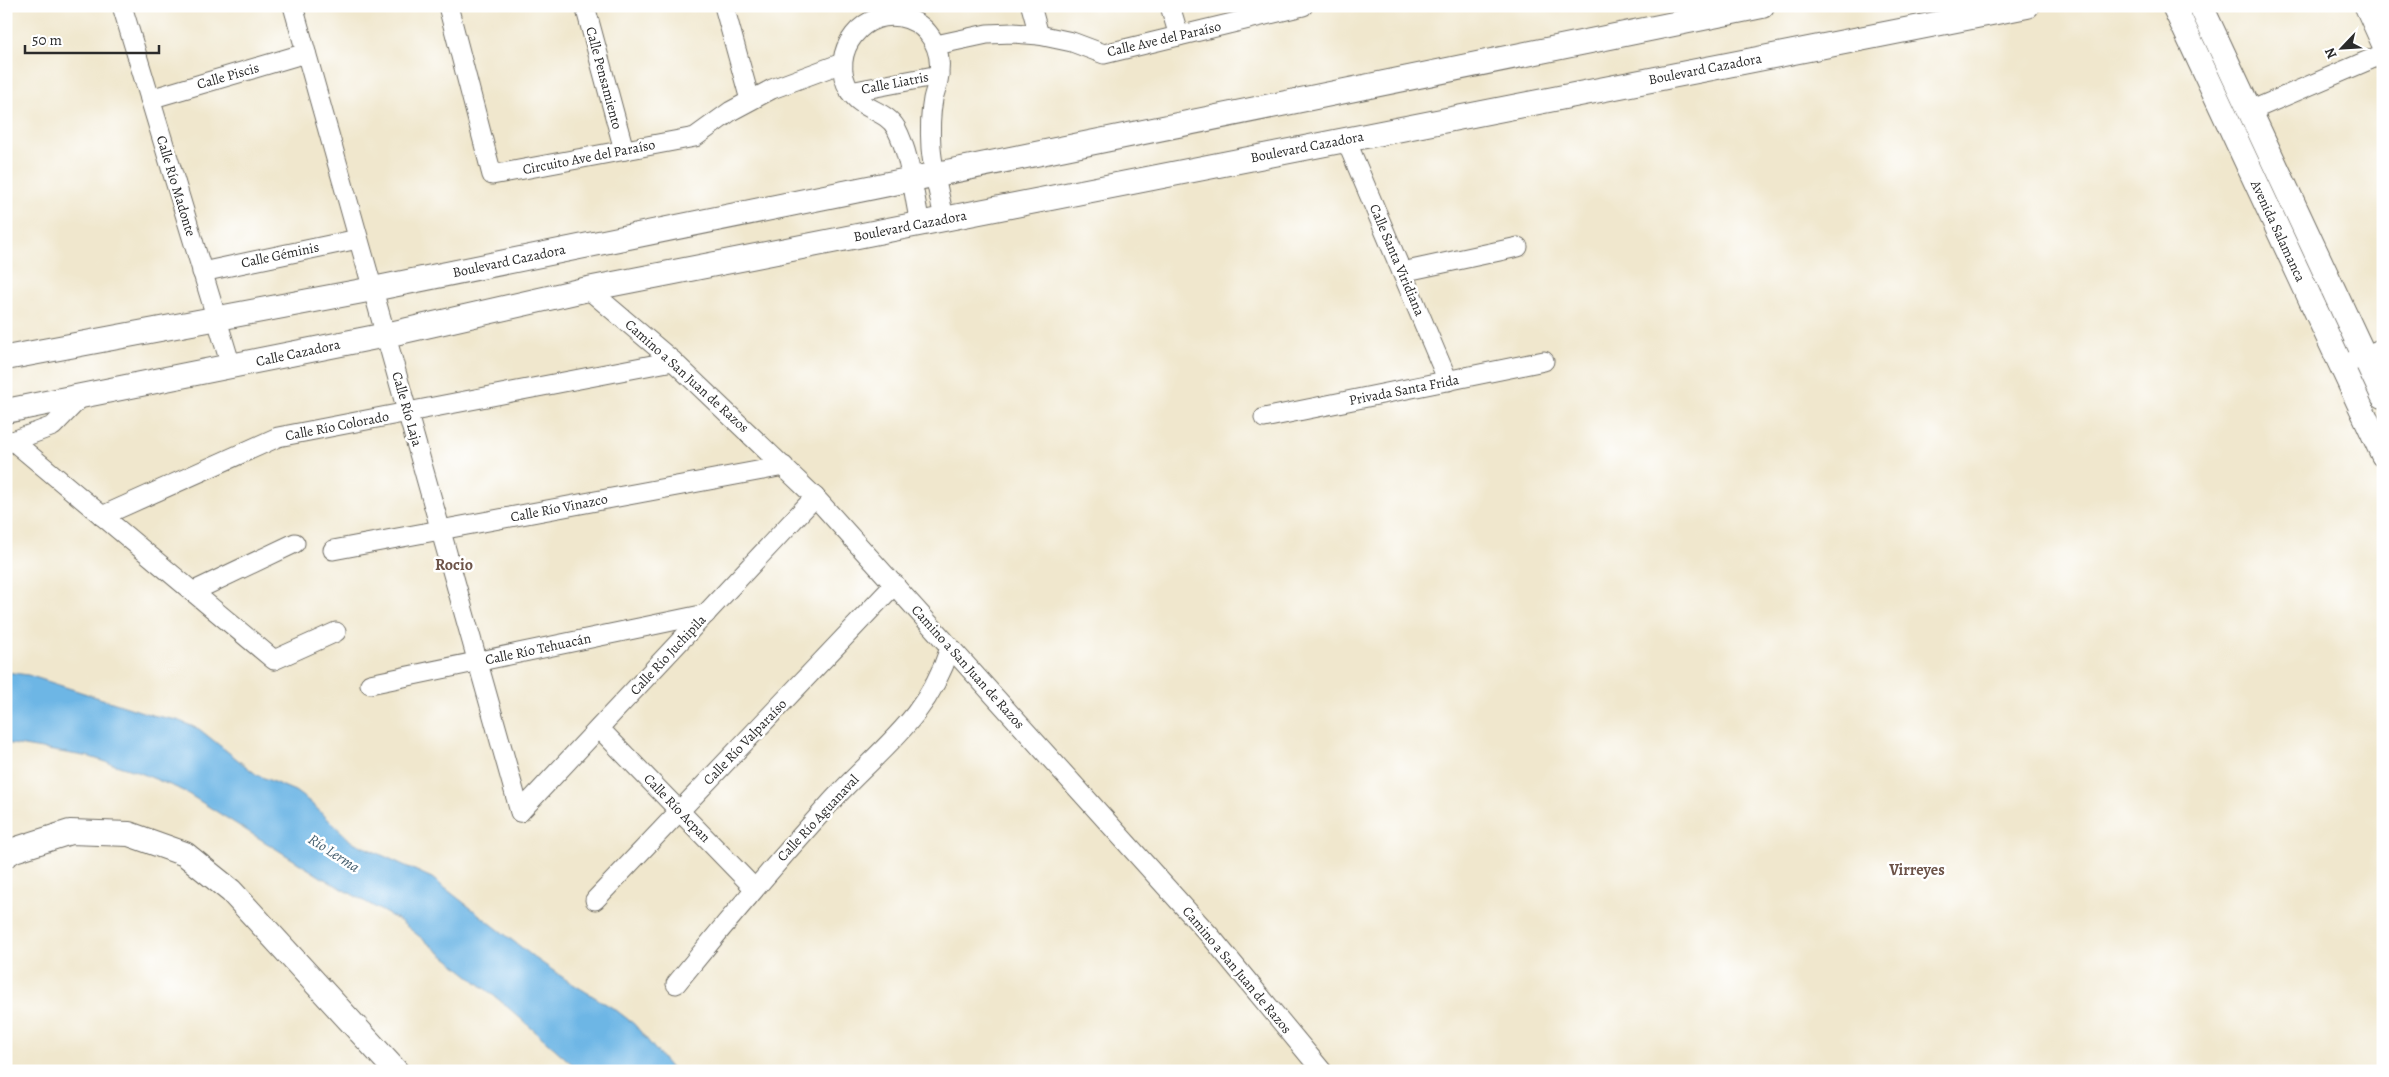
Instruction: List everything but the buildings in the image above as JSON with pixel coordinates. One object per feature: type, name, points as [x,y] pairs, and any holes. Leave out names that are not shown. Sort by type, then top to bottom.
[{"type":"street","name":"Calle Río Madonte","points":[[122,6],[231,366]]},
{"type":"street","name":"Calle Río Laja","points":[[293,6],[520,812]]},
{"type":"street","name":"Circuito Ave del Paraíso","points":[[448,6],[492,175],[695,137],[750,100],[795,79],[842,63]]},
{"type":"street","name":"Calle Pensamiento","points":[[585,6],[624,150]]},
{"type":"street","points":[[724,6],[750,100]]},
{"type":"street","points":[[1031,6],[1039,35]]},
{"type":"street","points":[[1170,6],[1179,36]]},
{"type":"street","name":"Calle Ave del Paraíso","points":[[936,45],[987,34],[1039,35],[1072,42],[1104,54],[1303,6]]},
{"type":"street","name":"Boulevard Cazadora","points":[[373,289],[1762,6]]},
{"type":"street","name":"Boulevard Cazadora","points":[[588,289],[2027,6]]},
{"type":"street","name":"Avenida Salamanca","points":[[2174,6],[2383,455]]},
{"type":"street","name":"Avenida Salamanca","points":[[2201,6],[2250,112],[2373,352],[2383,396]]},
{"type":"street","points":[[2364,6],[2383,48]]},
{"type":"street","points":[[842,63],[844,50],[850,38],[868,14],[893,11],[919,25],[929,34],[936,45]]},
{"type":"street","name":"Calle Liatris","points":[[936,45],[940,60],[939,75],[933,99],[931,149],[944,219]]},
{"type":"street","name":"Calle Piscis","points":[[150,99],[306,53]]},
{"type":"street","points":[[2250,112],[2383,54]]},
{"type":"street","name":"Calle Liatris","points":[[842,63],[843,73],[850,92],[863,106],[889,119],[896,128],[911,180],[920,224]]},
{"type":"street","name":"Calle Liatris","points":[[850,92],[939,75]]},
{"type":"street","name":"Calle Santa Viridiana","points":[[1346,140],[1448,381]]},
{"type":"street","name":"Calle Géminis","points":[[202,272],[358,239]]},
{"type":"street","points":[[1402,272],[1518,246]]},
{"type":"street","points":[[6,358],[217,320],[373,289]]},
{"type":"street","name":"Calle Cazadora","points":[[6,411],[386,335],[588,289]]},
{"type":"street","name":"Camino a San Juan de Razos","points":[[588,289],[673,361],[814,497],[895,584],[950,648],[1212,938],[1322,1071]]},
{"type":"street","points":[[2341,366],[2373,352]]},
{"type":"street","name":"Calle Río Colorado","points":[[102,516],[278,437],[673,361]]},
{"type":"street","name":"Privada Santa Frida","points":[[1264,418],[1544,361]]},
{"type":"street","points":[[10,440],[53,426],[82,396]]},
{"type":"street","points":[[10,440],[274,660],[336,632]]},
{"type":"street","name":"Calle Río Vinazco","points":[[333,550],[784,466]]},
{"type":"street","name":"Calle Río Juchipila","points":[[520,812],[814,497]]},
{"type":"street","points":[[192,592],[295,543]]},
{"type":"street","name":"Calle Río Valparaíso","points":[[595,900],[895,584]]},
{"type":"street","name":"Calle Río Tehuacán","points":[[370,684],[706,614]]},
{"type":"street","name":"Calle Río Aguanaval","points":[[676,984],[754,888],[833,800],[917,715],[942,671],[950,648]]},
{"type":"street","name":"Calle Río Acpan","points":[[599,728],[754,888]]},
{"type":"street","points":[[6,855],[14,850],[70,832],[129,834],[184,854],[230,891],[396,1071]]},
{"type":"water","name":"Río Lerma","points":[[6,672],[28,675],[152,715],[177,720],[199,729],[257,775],[295,791],[310,802],[351,841],[432,878],[535,958],[568,981],[616,1010],[634,1024],[673,1071],[580,1071],[503,1003],[400,921],[321,877],[182,790],[138,772],[90,757],[6,743]]},
{"type":"district","name":"Rocio","points":[[454,565]]},
{"type":"district","name":"Virreyes","points":[[1917,870]]}]
